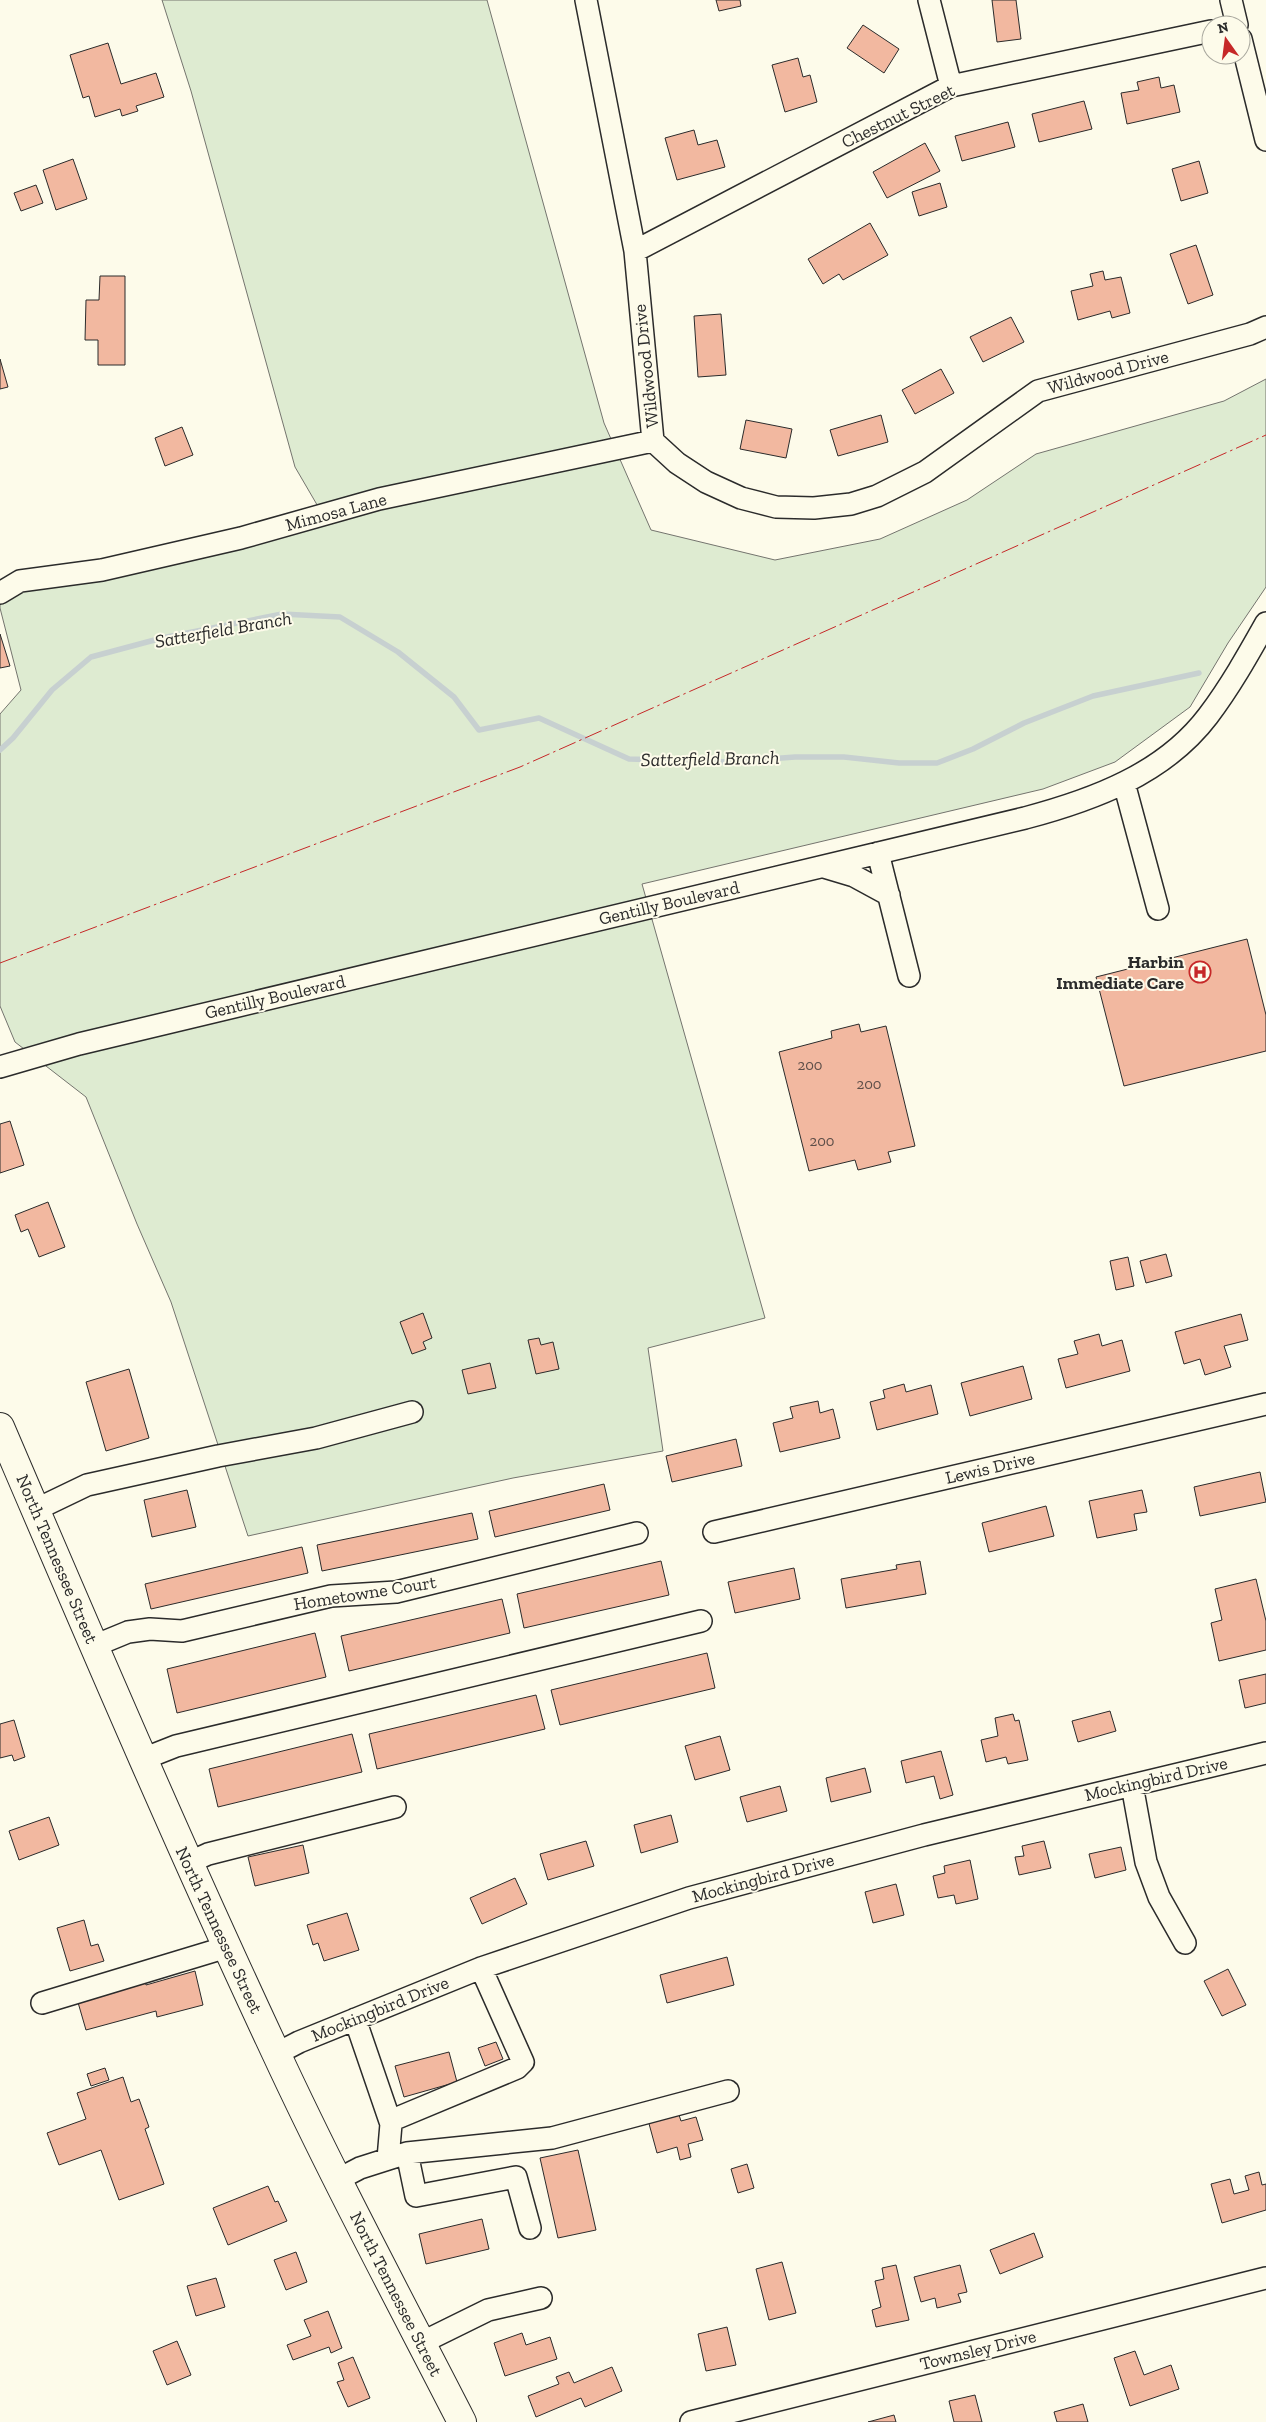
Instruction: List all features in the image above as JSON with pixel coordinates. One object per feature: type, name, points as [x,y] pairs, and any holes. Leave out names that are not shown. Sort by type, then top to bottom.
[{"type":"main road","name":"North Tennessee Street","points":[[0,1427],[188,1863],[276,2054],[337,2180],[462,2422]]},
{"type":"street","name":"Wildwood Drive","points":[[586,0],[635,252],[653,442],[677,463],[706,482],[741,498],[776,507],[814,508],[851,504],[885,493],[925,472],[1038,390],[1258,331]]},
{"type":"street","points":[[929,0],[951,86]]},
{"type":"street","points":[[1231,0],[1235,15]]},
{"type":"street","name":"Chestnut Street","points":[[635,252],[951,86],[1201,33]]},
{"type":"street","points":[[1247,65],[1266,140]]},
{"type":"street","name":"Mimosa Lane","points":[[0,593],[20,581],[102,570],[241,538],[379,499],[653,442]]},
{"type":"street","points":[[0,571],[20,581]]},
{"type":"street","name":"Gentilly Boulevard","points":[[0,1067],[79,1044],[1050,811],[1124,784],[1165,758],[1181,745],[1207,718],[1266,623]]},
{"type":"street","points":[[1124,784],[1158,909]]},
{"type":"street","points":[[878,853],[909,976]]},
{"type":"street","points":[[821,867],[854,876],[889,895]]},
{"type":"street","name":"Lewis Drive","points":[[714,1532],[1266,1404]]},
{"type":"street","points":[[36,1510],[87,1485],[218,1456],[316,1438],[412,1412]]},
{"type":"street","name":"Hometowne Court","points":[[94,1646],[128,1632],[150,1629],[182,1631],[331,1596],[396,1592],[637,1533]]},
{"type":"street","points":[[143,1759],[176,1746],[701,1621]]},
{"type":"street","name":"Mockingbird Drive","points":[[276,2054],[480,1968],[689,1898],[924,1835],[1266,1753]]},
{"type":"street","points":[[1132,1785],[1146,1862],[1159,1897],[1185,1943]]},
{"type":"street","points":[[188,1863],[208,1854],[396,1808]]},
{"type":"street","points":[[42,2003],[227,1947]]},
{"type":"street","points":[[390,2121],[517,2068],[523,2062],[480,1968]]},
{"type":"street","points":[[356,2019],[390,2121],[397,2156],[416,2196],[516,2178],[530,2228]]},
{"type":"street","points":[[337,2180],[360,2168],[397,2156],[552,2138],[728,2091]]},
{"type":"street","name":"Townsley Drive","points":[[691,2422],[1266,2278]]},
{"type":"street","points":[[421,2343],[488,2310],[541,2298]]},
{"type":"green space","points":[[162,0],[487,0],[604,423],[651,530],[775,560],[880,539],[967,500],[1036,454],[1224,401],[1266,379],[1266,587],[1228,643],[1190,707],[1115,762],[1043,789],[642,884],[765,1318],[648,1348],[663,1451],[513,1478],[248,1536],[171,1302],[137,1224],[86,1097],[15,1042],[0,1006],[0,714],[21,690],[0,608],[0,594],[323,515],[295,467],[191,91]]},
{"type":"building","points":[[716,0],[740,0],[741,6],[719,11]]},
{"type":"building","points":[[992,0],[1016,0],[1021,39],[997,42]]},
{"type":"building","points":[[863,25],[899,49],[884,73],[847,48]]},
{"type":"building","points":[[108,43],[121,84],[156,73],[164,97],[136,106],[138,111],[122,116],[120,109],[95,117],[89,96],[83,98],[70,55]]},
{"type":"building","points":[[798,58],[803,77],[810,75],[817,102],[785,112],[772,65]]},
{"type":"building","points":[[1159,77],[1161,88],[1174,85],[1180,112],[1127,124],[1121,93],[1139,90],[1137,82]]},
{"type":"building","points":[[1084,101],[1092,129],[1039,142],[1032,114]]},
{"type":"building","points":[[1008,122],[1015,147],[962,161],[955,136]]},
{"type":"building","points":[[694,130],[698,145],[717,140],[725,167],[677,180],[665,138]]},
{"type":"building","points":[[925,143],[940,171],[887,198],[873,172]]},
{"type":"building","points":[[73,159],[87,199],[56,210],[43,170]]},
{"type":"building","points":[[1199,161],[1208,193],[1181,201],[1172,169]]},
{"type":"building","points":[[940,183],[947,207],[919,216],[912,192]]},
{"type":"building","points":[[36,185],[43,203],[21,211],[14,193]]},
{"type":"building","points":[[870,223],[888,255],[843,280],[839,274],[823,284],[808,259]]},
{"type":"building","points":[[1196,245],[1213,295],[1188,304],[1170,254]]},
{"type":"building","points":[[1103,271],[1105,280],[1121,277],[1130,313],[1112,318],[1110,311],[1078,320],[1071,291],[1093,286],[1090,274]]},
{"type":"building","points":[[100,276],[125,276],[125,365],[98,365],[98,340],[85,340],[86,300],[99,300]]},
{"type":"building","points":[[721,314],[726,375],[698,377],[694,316]]},
{"type":"building","points":[[1011,317],[1024,342],[983,362],[970,337]]},
{"type":"building","points":[[0,359],[8,387],[0,389]]},
{"type":"building","points":[[941,369],[954,393],[915,414],[902,390]]},
{"type":"building","points":[[881,415],[888,442],[838,456],[830,430]]},
{"type":"building","points":[[746,420],[792,429],[786,458],[740,449]]},
{"type":"building","points":[[182,427],[193,455],[165,466],[155,438]]},
{"type":"building","points":[[0,634],[10,666],[0,668]]},
{"type":"building","points":[[1247,939],[1266,1015],[1266,1051],[1124,1086],[1096,977]]},
{"type":"building","points":[[859,1024],[861,1032],[886,1026],[915,1146],[888,1152],[891,1162],[858,1170],[855,1160],[809,1171],[779,1052],[832,1038],[831,1031]]},
{"type":"building","points":[[10,1121],[24,1165],[0,1173],[0,1124]]},
{"type":"building","points":[[48,1202],[65,1247],[39,1257],[28,1229],[21,1232],[15,1215]]},
{"type":"building","points":[[1166,1254],[1172,1276],[1146,1283],[1140,1261]]},
{"type":"building","points":[[1128,1257],[1134,1286],[1116,1290],[1110,1261]]},
{"type":"building","points":[[423,1313],[432,1338],[423,1342],[426,1349],[412,1354],[400,1322]]},
{"type":"building","points":[[1241,1314],[1248,1340],[1224,1346],[1231,1367],[1205,1375],[1200,1359],[1184,1364],[1175,1332]]},
{"type":"building","points":[[1099,1334],[1102,1346],[1122,1340],[1130,1371],[1066,1388],[1058,1359],[1078,1354],[1074,1341]]},
{"type":"building","points":[[539,1338],[541,1345],[553,1342],[559,1369],[536,1374],[528,1340]]},
{"type":"building","points":[[490,1363],[496,1388],[468,1394],[462,1370]]},
{"type":"building","points":[[1023,1366],[1032,1399],[970,1416],[961,1383]]},
{"type":"building","points":[[129,1369],[149,1438],[106,1451],[86,1382]]},
{"type":"building","points":[[904,1384],[906,1392],[931,1385],[938,1414],[877,1430],[870,1402],[885,1398],[883,1390]]},
{"type":"building","points":[[818,1401],[820,1413],[833,1409],[840,1438],[780,1452],[773,1423],[793,1418],[790,1407]]},
{"type":"building","points":[[736,1439],[742,1466],[672,1482],[666,1456]]},
{"type":"building","points":[[1260,1472],[1266,1502],[1200,1516],[1194,1487]]},
{"type":"building","points":[[604,1484],[610,1510],[495,1537],[489,1511]]},
{"type":"building","points":[[187,1490],[196,1527],[152,1537],[144,1500]]},
{"type":"building","points":[[1142,1490],[1147,1512],[1134,1514],[1137,1530],[1097,1538],[1089,1501]]},
{"type":"building","points":[[1046,1506],[1054,1536],[989,1552],[982,1523]]},
{"type":"building","points":[[472,1513],[478,1539],[322,1571],[317,1545]]},
{"type":"building","points":[[302,1547],[308,1573],[151,1609],[145,1584]]},
{"type":"building","points":[[661,1561],[669,1595],[524,1628],[517,1594]]},
{"type":"building","points":[[920,1561],[926,1594],[846,1608],[841,1579],[897,1569],[896,1565]]},
{"type":"building","points":[[794,1568],[800,1599],[735,1613],[728,1582]]},
{"type":"building","points":[[1256,1579],[1266,1621],[1266,1650],[1219,1661],[1211,1623],[1222,1620],[1215,1589]]},
{"type":"building","points":[[502,1599],[510,1633],[349,1671],[341,1636]]},
{"type":"building","points":[[315,1633],[326,1677],[177,1713],[167,1669]]},
{"type":"building","points":[[707,1653],[715,1688],[560,1725],[551,1690]]},
{"type":"building","points":[[1266,1674],[1266,1703],[1245,1708],[1239,1680]]},
{"type":"building","points":[[536,1695],[545,1729],[377,1769],[369,1734]]},
{"type":"building","points":[[1110,1711],[1116,1731],[1078,1742],[1072,1721]]},
{"type":"building","points":[[1013,1714],[1015,1721],[1019,1720],[1028,1760],[1008,1764],[1006,1757],[986,1762],[981,1740],[998,1736],[995,1718]]},
{"type":"building","points":[[14,1720],[25,1757],[14,1761],[12,1755],[0,1758],[0,1724]]},
{"type":"building","points":[[352,1734],[362,1772],[218,1807],[209,1769]]},
{"type":"building","points":[[720,1736],[730,1770],[695,1780],[685,1746]]},
{"type":"building","points":[[941,1751],[953,1795],[940,1799],[934,1776],[906,1783],[901,1761]]},
{"type":"building","points":[[865,1768],[871,1792],[831,1802],[826,1778]]},
{"type":"building","points":[[780,1786],[787,1811],[747,1822],[740,1797]]},
{"type":"building","points":[[671,1815],[678,1842],[641,1853],[634,1825]]},
{"type":"building","points":[[49,1817],[59,1845],[19,1860],[9,1831]]},
{"type":"building","points":[[586,1841],[594,1866],[548,1880],[540,1854]]},
{"type":"building","points":[[1044,1841],[1051,1868],[1019,1875],[1015,1857],[1024,1856],[1022,1846]]},
{"type":"building","points":[[303,1845],[309,1873],[255,1886],[248,1857]]},
{"type":"building","points":[[1121,1847],[1126,1870],[1095,1878],[1089,1854]]},
{"type":"building","points":[[970,1860],[978,1899],[956,1904],[954,1895],[938,1898],[933,1876],[945,1873],[944,1866]]},
{"type":"building","points":[[515,1878],[527,1904],[482,1924],[470,1898]]},
{"type":"building","points":[[896,1884],[904,1915],[873,1923],[865,1892]]},
{"type":"building","points":[[347,1913],[359,1950],[324,1961],[318,1943],[313,1945],[307,1925]]},
{"type":"building","points":[[84,1920],[91,1946],[98,1944],[104,1961],[70,1971],[57,1928]]},
{"type":"building","points":[[727,1957],[734,1985],[667,2003],[660,1975]]},
{"type":"building","points":[[1228,1969],[1246,2005],[1222,2016],[1204,1981]]},
{"type":"building","points":[[195,1971],[203,2005],[157,2017],[156,2011],[86,2030],[77,1999],[145,1981],[146,1985]]},
{"type":"building","points":[[496,2042],[503,2059],[485,2066],[478,2048]]},
{"type":"building","points":[[449,2052],[457,2082],[404,2097],[395,2066]]},
{"type":"building","points":[[105,2068],[109,2080],[91,2086],[87,2074]]},
{"type":"building","points":[[123,2077],[131,2102],[139,2099],[149,2127],[145,2129],[164,2184],[119,2200],[101,2150],[59,2165],[47,2133],[86,2119],[77,2093]]},
{"type":"building","points":[[678,2112],[681,2121],[696,2117],[703,2140],[688,2144],[691,2157],[680,2160],[677,2147],[657,2153],[648,2120]]},
{"type":"building","points":[[578,2150],[596,2230],[558,2238],[540,2158]]},
{"type":"building","points":[[747,2164],[754,2188],[738,2193],[731,2169]]},
{"type":"building","points":[[1259,2172],[1262,2185],[1266,2184],[1266,2210],[1222,2223],[1211,2184],[1230,2179],[1234,2194],[1249,2190],[1245,2176]]},
{"type":"building","points":[[268,2186],[275,2202],[278,2201],[287,2221],[228,2245],[213,2208]]},
{"type":"building","points":[[482,2219],[489,2249],[426,2264],[419,2234]]},
{"type":"building","points":[[1034,2233],[1043,2257],[1000,2274],[990,2250]]},
{"type":"building","points":[[296,2252],[307,2282],[286,2290],[274,2260]]},
{"type":"building","points":[[782,2262],[796,2313],[769,2320],[756,2269]]},
{"type":"building","points":[[896,2265],[909,2320],[876,2327],[872,2310],[881,2307],[875,2281],[884,2279],[882,2268]]},
{"type":"building","points":[[960,2265],[967,2292],[958,2294],[961,2302],[937,2308],[935,2298],[921,2302],[914,2277]]},
{"type":"building","points":[[216,2278],[225,2307],[196,2316],[187,2286]]},
{"type":"building","points":[[328,2311],[342,2348],[331,2353],[329,2347],[293,2360],[287,2345],[311,2336],[304,2320]]},
{"type":"building","points":[[727,2327],[736,2365],[706,2371],[698,2334]]},
{"type":"building","points":[[522,2333],[526,2345],[550,2337],[557,2359],[505,2376],[494,2343]]},
{"type":"building","points":[[177,2341],[191,2375],[167,2385],[153,2351]]},
{"type":"building","points":[[1135,2351],[1144,2375],[1171,2365],[1179,2389],[1130,2406],[1114,2358]]},
{"type":"building","points":[[353,2357],[370,2398],[348,2407],[337,2382],[344,2380],[338,2363]]},
{"type":"building","points":[[612,2367],[622,2391],[585,2407],[581,2398],[536,2417],[528,2396],[559,2384],[556,2377],[569,2372],[574,2383]]},
{"type":"building","points":[[975,2395],[982,2422],[954,2422],[949,2401]]},
{"type":"building","points":[[1083,2404],[1088,2422],[1057,2422],[1054,2412]]},
{"type":"building","points":[[894,2415],[896,2422],[868,2422]]},
{"type":"waterway","name":"Satterfield Branch","points":[[0,750],[13,738],[52,690],[91,657],[162,638],[282,614],[340,617],[398,652],[454,697],[479,730],[539,718],[629,759],[729,762],[795,757],[844,757],[899,763],[937,763],[973,749],[1024,723],[1093,696],[1199,673]]},
{"type":"power","points":[[0,963],[520,767],[1266,435]]},
{"type":"place","name":"Harbin Immediate Care","points":[[1200,972]]}]
